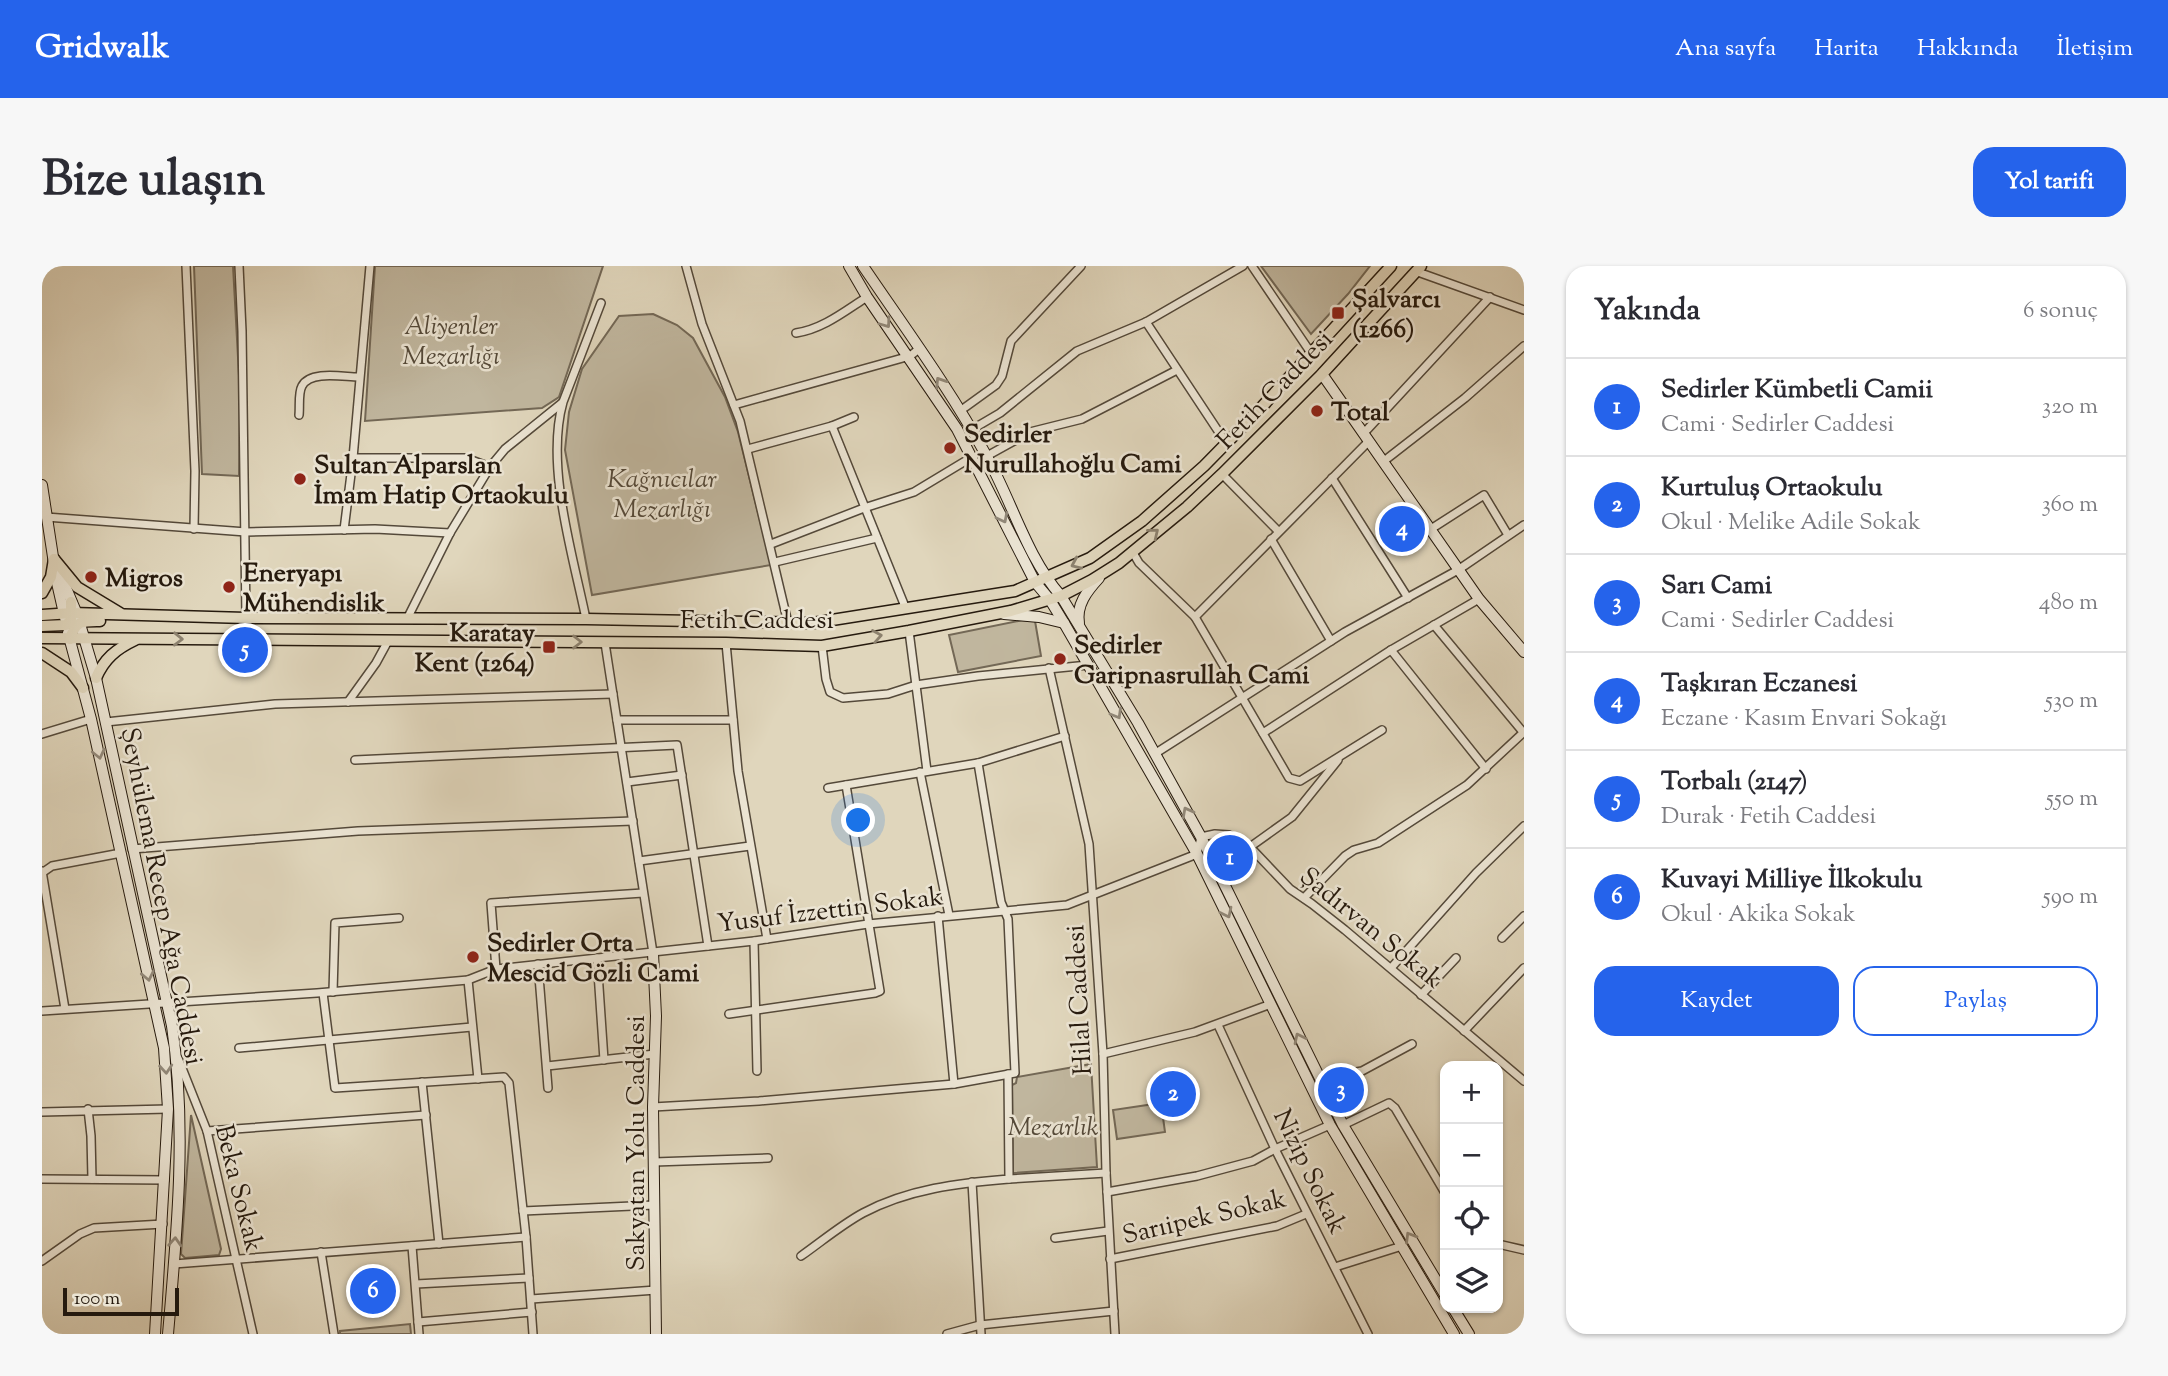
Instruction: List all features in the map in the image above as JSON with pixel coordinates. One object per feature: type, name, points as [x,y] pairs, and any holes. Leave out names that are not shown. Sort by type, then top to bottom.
[{"type":"main road","points":[[849,266],[867,297],[910,356],[957,429],[1040,580],[1080,627],[1156,753],[1201,837],[1343,1125],[1440,1287]]},
{"type":"main road","points":[[863,266],[987,456],[1040,580]]},
{"type":"main road","name":"Fetih Caddesi","points":[[42,615],[813,623],[1015,591],[1090,558],[1142,521],[1204,466],[1259,410],[1391,266]]},
{"type":"main road","name":"Fetih Caddesi","points":[[42,638],[822,646],[997,614],[1056,598],[1104,572],[1187,507],[1322,374],[1418,269]]},
{"type":"main road","points":[[1322,374],[1479,599],[1524,652]]},
{"type":"main road","points":[[1259,410],[1272,424]]},
{"type":"main road","name":"Şeyhülema Recep Ağa Caddesi","points":[[42,485],[54,559],[72,615],[86,639],[96,678],[177,1054],[180,1128],[174,1264],[167,1334]]},
{"type":"main road","points":[[42,593],[51,576],[54,559]]},
{"type":"main road","points":[[54,559],[77,587],[123,615]]},
{"type":"main road","points":[[1080,627],[1078,616],[1082,600],[1104,572]]},
{"type":"main road","points":[[1056,598],[1064,623],[1197,853],[1331,1125],[1454,1334]]},
{"type":"main road","points":[[997,614],[1039,617],[1064,623]]},
{"type":"main road","points":[[42,626],[72,615],[145,620],[166,616]]},
{"type":"main road","points":[[70,639],[74,626],[72,615]]},
{"type":"main road","name":"Şeyhülema Recep Ağa Caddesi","points":[[70,639],[91,719],[164,1048],[168,1109],[155,1334]]},
{"type":"main road","points":[[96,678],[111,654],[138,639]]},
{"type":"main road","points":[[42,653],[71,672],[83,688]]},
{"type":"main road","name":"Sakyatan Yolu Caddesi","points":[[653,953],[656,1334]]},
{"type":"main road","points":[[1456,1313],[1469,1334]]},
{"type":"street","points":[[186,266],[195,471],[194,529]]},
{"type":"street","points":[[239,266],[246,618]]},
{"type":"street","points":[[344,530],[370,266]]},
{"type":"street","points":[[686,266],[702,324],[734,405],[747,449],[789,623]]},
{"type":"street","points":[[960,411],[996,385],[1002,376],[1011,341],[1082,266]]},
{"type":"street","points":[[971,430],[1000,413],[1077,351],[1146,322],[1243,266]]},
{"type":"street","points":[[1252,266],[1311,353]]},
{"type":"street","points":[[1418,269],[1524,310]]},
{"type":"street","points":[[796,332],[810,331],[823,325],[867,297]]},
{"type":"street","points":[[1195,617],[1332,478],[1490,297]]},
{"type":"street","points":[[586,619],[560,492],[558,418],[601,303]]},
{"type":"street","points":[[1146,322],[1226,443]]},
{"type":"street","points":[[1384,461],[1465,398],[1524,346]]},
{"type":"street","points":[[734,405],[910,356],[919,349]]},
{"type":"street","points":[[987,456],[1030,432],[1082,419],[1177,370]]},
{"type":"street","points":[[299,415],[301,387],[305,382],[314,377],[358,377]]},
{"type":"street","points":[[407,618],[450,533],[490,467],[505,449],[563,402]]},
{"type":"street","points":[[747,449],[832,426],[854,417]]},
{"type":"street","points":[[832,426],[906,609]]},
{"type":"street","points":[[771,544],[914,492],[972,457]]},
{"type":"street","points":[[353,458],[466,458],[490,467]]},
{"type":"street","points":[[1222,474],[1278,531]]},
{"type":"street","points":[[1332,478],[1408,598]]},
{"type":"street","points":[[1431,529],[1484,495],[1508,535]]},
{"type":"street","points":[[46,517],[246,532],[344,530],[450,533]]},
{"type":"street","points":[[1156,753],[1331,641],[1458,570],[1524,525]]},
{"type":"street","points":[[775,562],[877,538]]},
{"type":"street","points":[[1271,539],[1331,641]]},
{"type":"street","points":[[1132,551],[1139,563],[1195,617],[1289,778],[1300,781],[1382,730]]},
{"type":"street","points":[[1263,733],[1391,650],[1479,599]]},
{"type":"street","points":[[1304,898],[1345,856],[1354,850],[1378,843],[1467,785],[1524,732],[1434,625]]},
{"type":"street","points":[[909,631],[924,772],[948,915]]},
{"type":"street","points":[[348,702],[388,641]]},
{"type":"street","points":[[605,643],[653,953]]},
{"type":"street","points":[[726,643],[738,771],[767,939]]},
{"type":"street","points":[[822,646],[826,679],[831,692],[843,698],[888,694],[916,685],[1009,672],[1088,665]]},
{"type":"street","points":[[1391,650],[1486,769]]},
{"type":"street","name":"Hilal Caddesi","points":[[1049,668],[1089,844],[1103,1054],[1108,1231],[1115,1334]]},
{"type":"street","points":[[106,722],[275,704],[613,694]]},
{"type":"street","points":[[42,734],[91,719]]},
{"type":"street","points":[[617,720],[733,720]]},
{"type":"street","points":[[828,788],[978,763],[1065,736]]},
{"type":"street","points":[[355,760],[677,745],[708,946]]},
{"type":"street","points":[[1250,847],[1292,817],[1343,755]]},
{"type":"street","points":[[653,1107],[954,1084],[1014,1073],[1008,919],[1001,902],[978,763]]},
{"type":"street","points":[[627,782],[682,775]]},
{"type":"street","points":[[729,1014],[880,991],[846,785]]},
{"type":"street","points":[[132,849],[358,831],[633,821]]},
{"type":"street","points":[[1391,968],[1476,873],[1524,826]]},
{"type":"street","name":"Şadırvan Sokak","points":[[1201,837],[1229,835],[1250,847],[1290,889],[1391,968],[1524,1082]]},
{"type":"street","points":[[1197,853],[1201,837]]},
{"type":"street","points":[[639,861],[750,846]]},
{"type":"street","points":[[65,1009],[42,872],[52,866],[121,853]]},
{"type":"street","name":"Yusuf İzzettin Sokak","points":[[42,1011],[323,993],[468,980],[496,969],[754,941],[938,916],[1066,905],[1197,853]]},
{"type":"street","points":[[496,969],[491,903],[643,893]]},
{"type":"street","points":[[938,916],[954,1084]]},
{"type":"street","points":[[1502,938],[1524,916]]},
{"type":"street","points":[[333,992],[335,923],[399,918]]},
{"type":"street","points":[[754,941],[757,1071]]},
{"type":"street","points":[[597,958],[604,1060]]},
{"type":"street","points":[[1421,995],[1456,958]]},
{"type":"street","points":[[538,964],[548,1088]]},
{"type":"street","points":[[1464,1031],[1524,968]]},
{"type":"street","points":[[468,980],[478,1079]]},
{"type":"street","points":[[323,993],[335,1088],[504,1077],[509,1083],[526,1237],[533,1334]]},
{"type":"street","points":[[1103,1054],[1218,1025],[1272,1004]]},
{"type":"street","name":"Nizip Sokak","points":[[1218,1025],[1306,1214],[1368,1334]]},
{"type":"street","points":[[239,1048],[472,1027]]},
{"type":"street","points":[[1320,1079],[1362,1071],[1412,1044]]},
{"type":"street","name":"Beka Sokak","points":[[177,1054],[207,1131],[253,1334]]},
{"type":"street","points":[[547,1066],[655,1054]]},
{"type":"street","points":[[1008,1074],[1009,1179]]},
{"type":"street","points":[[422,1082],[439,1244]]},
{"type":"street","points":[[1343,1125],[1389,1103],[1395,1108],[1442,1187]]},
{"type":"street","points":[[88,1109],[92,1179]]},
{"type":"street","points":[[42,1112],[168,1109]]},
{"type":"street","points":[[207,1131],[426,1115]]},
{"type":"street","points":[[1107,1192],[1253,1161],[1331,1125]]},
{"type":"street","points":[[654,1161],[768,1158]]},
{"type":"street","points":[[801,1256],[862,1213],[903,1196],[932,1188],[972,1182],[1106,1173]]},
{"type":"street","points":[[42,1179],[165,1180]]},
{"type":"street","points":[[972,1182],[981,1334]]},
{"type":"street","points":[[523,1211],[654,1205]]},
{"type":"street","name":"Sarıipek Sokak","points":[[1110,1259],[1277,1226],[1306,1214]]},
{"type":"street","points":[[42,1261],[79,1234],[94,1228],[163,1224]]},
{"type":"street","points":[[1055,1238],[1108,1231]]},
{"type":"street","points":[[174,1264],[526,1237]]},
{"type":"street","points":[[1503,1245],[1524,1250]]},
{"type":"street","points":[[412,1246],[419,1334]]},
{"type":"street","points":[[1335,1267],[1402,1246]]},
{"type":"street","points":[[321,1252],[334,1334]]},
{"type":"street","points":[[416,1284],[529,1278]]},
{"type":"street","points":[[531,1299],[656,1290]]},
{"type":"street","points":[[947,1334],[980,1325],[1114,1311]]},
{"type":"street","points":[[418,1322],[532,1312]]},
{"type":"green space","points":[[194,266],[233,266],[240,394],[239,476],[202,474]]},
{"type":"green space","name":"Aliyenler Mezarlığı","points":[[375,266],[603,266],[559,397],[542,408],[365,421]]},
{"type":"green space","points":[[1261,266],[1370,266],[1311,334]]},
{"type":"green space","name":"Kağnıcılar Mezarlığı","points":[[653,314],[677,325],[693,338],[725,397],[738,432],[771,565],[592,595],[565,450],[569,412],[582,369],[619,316]]},
{"type":"green space","points":[[1023,620],[1035,621],[1041,656],[958,672],[949,635]]},
{"type":"green space","name":"Mezarlık","points":[[1091,1064],[1097,1167],[1013,1173],[1012,1085],[1016,1083],[1017,1077]]},
{"type":"green space","points":[[1161,1103],[1165,1132],[1117,1139],[1113,1110]]},
{"type":"green space","points":[[191,1115],[221,1249],[219,1255],[185,1258],[181,1254]]},
{"type":"green space","points":[[410,1324],[411,1334],[340,1334],[340,1331]]},
{"type":"place","name":"Şalvarcı (1266)","points":[[1338,313]]},
{"type":"place","name":"Total","points":[[1317,411]]},
{"type":"place","name":"Sedirler Nurullahoğlu Cami","points":[[950,448]]},
{"type":"place","name":"Sultan Alparslan İmam Hatip Ortaokulu","points":[[300,479]]},
{"type":"place","name":"Taşkıran Eczanesi","points":[[1402,529]]},
{"type":"place","name":"Migros","points":[[91,577]]},
{"type":"place","name":"Eneryapı Mühendislik","points":[[229,587]]},
{"type":"place","name":"Karatay Kent (1264)","points":[[549,647]]},
{"type":"place","name":"Torbalı (2147)","points":[[245,650]]},
{"type":"place","name":"Sedirler Garipnasrullah Cami","points":[[1060,659]]},
{"type":"place","name":"Sedirler Kümbetli Camii","points":[[1230,858]]},
{"type":"place","name":"Sedirler Orta Mescid Gözli Cami","points":[[473,957]]},
{"type":"place","name":"Sarı Cami","points":[[1341,1090]]},
{"type":"place","name":"Kurtuluş Ortaokulu","points":[[1173,1094]]},
{"type":"place","name":"Kuvayi Milliye İlkokulu","points":[[373,1291]]}]
